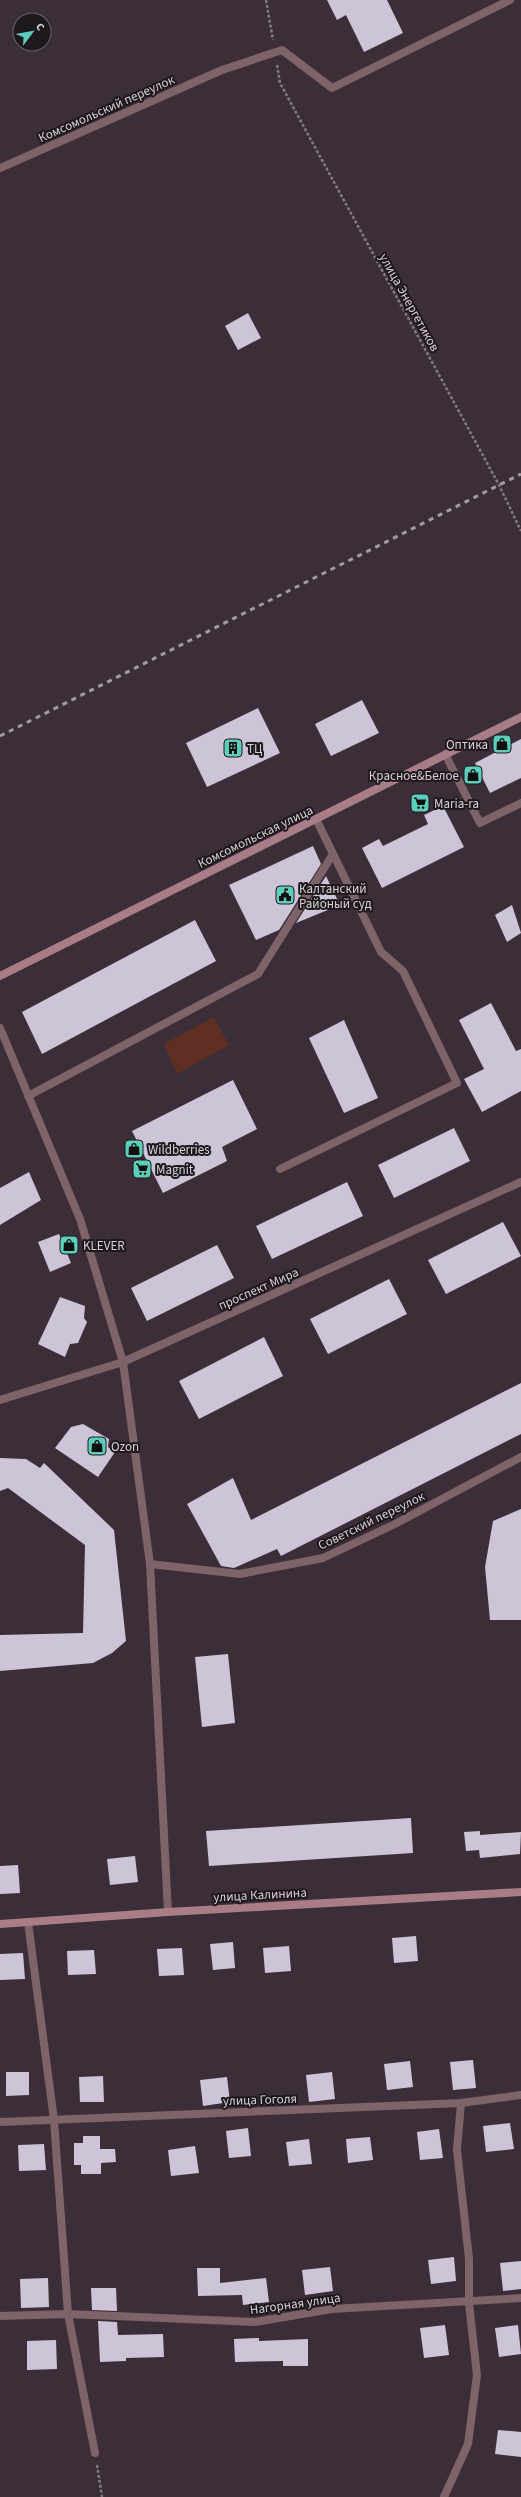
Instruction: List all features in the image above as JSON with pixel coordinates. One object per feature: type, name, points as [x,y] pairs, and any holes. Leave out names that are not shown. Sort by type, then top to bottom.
[{"type":"street","name":"Комсомольский переулок","points":[[0,168],[222,70],[282,50],[332,88],[510,0]]},
{"type":"street","name":"Комсомольская улица","points":[[0,976],[521,717]]},
{"type":"street","points":[[445,754],[480,823],[521,803]]},
{"type":"street","points":[[280,1169],[458,1083],[402,971],[381,952],[316,819]]},
{"type":"street","points":[[28,1096],[258,974],[333,854]]},
{"type":"street","points":[[0,1028],[80,1219],[123,1362],[150,1564],[168,1912]]},
{"type":"street","name":"проспект Мира","points":[[0,1400],[123,1362],[521,1182]]},
{"type":"street","name":"Советский переулок","points":[[150,1564],[240,1574],[323,1558],[393,1525],[521,1457]]},
{"type":"street","name":"улица Калинина","points":[[0,1924],[168,1912],[521,1892]]},
{"type":"street","points":[[28,1922],[54,2120],[68,2314],[94,2453]]},
{"type":"street","name":"улица Гоголя","points":[[0,2122],[461,2103],[521,2095]]},
{"type":"street","points":[[444,2497],[468,2444],[477,2375],[469,2303],[468,2259],[457,2150],[461,2103]]},
{"type":"street","name":"Нагорная улица","points":[[0,2316],[68,2314],[255,2322],[332,2308],[469,2303],[521,2298]]},
{"type":"path","name":"улица Энергетиков","points":[[280,83],[496,478],[521,531]]},
{"type":"path","points":[[94,2453],[102,2497]]},
{"type":"shaded area","points":[[214,1017],[229,1045],[177,1074],[164,1044]]},
{"type":"building","points":[[327,0],[387,0],[403,33],[364,52],[346,15],[337,20]]},
{"type":"building","points":[[248,313],[261,338],[238,350],[225,326]]},
{"type":"building","points":[[362,700],[379,733],[331,756],[315,724]]},
{"type":"building","name":"ТЦ","points":[[258,708],[280,753],[207,787],[186,743]]},
{"type":"building","points":[[521,739],[521,778],[490,793],[475,763]]},
{"type":"building","points":[[443,806],[464,847],[382,888],[362,848],[379,839],[383,846],[428,824],[424,815]]},
{"type":"building","name":"Калтанский Районый суд","points":[[313,846],[321,864],[279,930],[256,940],[229,885]]},
{"type":"building","points":[[326,876],[340,905],[296,923]]},
{"type":"building","points":[[512,905],[521,933],[507,942],[495,915]]},
{"type":"building","points":[[195,920],[216,961],[42,1054],[22,1012]]},
{"type":"building","points":[[491,1003],[516,1051],[521,1049],[521,1091],[482,1112],[464,1079],[484,1069],[459,1020]]},
{"type":"building","points":[[344,1020],[378,1098],[344,1113],[309,1038]]},
{"type":"building","points":[[233,1080],[257,1129],[222,1147],[227,1161],[163,1193],[132,1131]]},
{"type":"building","points":[[454,1128],[470,1161],[394,1198],[378,1165]]},
{"type":"building","points":[[29,1172],[41,1200],[0,1225],[0,1188]]},
{"type":"building","points":[[347,1182],[363,1216],[272,1259],[256,1226]]},
{"type":"building","points":[[503,1222],[521,1256],[446,1294],[428,1260]]},
{"type":"building","points":[[59,1234],[71,1263],[50,1272],[38,1242]]},
{"type":"building","points":[[217,1245],[234,1278],[147,1321],[131,1288]]},
{"type":"building","points":[[389,1279],[407,1314],[328,1354],[310,1319]]},
{"type":"building","points":[[60,1297],[85,1306],[84,1318],[87,1322],[78,1343],[70,1344],[65,1357],[38,1344]]},
{"type":"building","points":[[264,1337],[283,1376],[199,1419],[179,1381]]},
{"type":"building","points":[[521,1383],[521,1434],[281,1556],[277,1549],[234,1568],[221,1566],[187,1504],[233,1478],[251,1520]]},
{"type":"building","points":[[83,1424],[109,1439],[108,1447],[115,1452],[98,1477],[55,1448],[71,1427]]},
{"type":"building","points":[[0,1458],[26,1459],[40,1468],[44,1463],[114,1530],[126,1641],[112,1653],[93,1663],[0,1671],[0,1635],[83,1633],[85,1545],[8,1488],[0,1491]]},
{"type":"building","points":[[521,1509],[521,1620],[490,1620],[485,1567],[493,1521]]},
{"type":"building","points":[[228,1654],[235,1723],[202,1727],[195,1657]]},
{"type":"building","points":[[411,1818],[413,1853],[209,1866],[206,1831]]},
{"type":"building","points":[[480,1831],[480,1835],[521,1832],[520,1854],[480,1858],[479,1850],[466,1851],[464,1832]]},
{"type":"building","points":[[135,1856],[138,1882],[110,1885],[107,1859]]},
{"type":"building","points":[[18,1865],[20,1893],[0,1894],[0,1866]]},
{"type":"building","points":[[416,1936],[418,1961],[394,1963],[392,1938]]},
{"type":"building","points":[[233,1942],[235,1968],[213,1970],[210,1944]]},
{"type":"building","points":[[289,1946],[291,1971],[265,1973],[263,1948]]},
{"type":"building","points":[[182,1948],[184,1975],[159,1976],[157,1949]]},
{"type":"building","points":[[94,1950],[96,1974],[68,1975],[67,1951]]},
{"type":"building","points":[[23,1953],[25,1979],[0,1980],[0,1954]]},
{"type":"building","points":[[473,2060],[476,2088],[453,2090],[450,2062]]},
{"type":"building","points":[[410,2061],[413,2087],[387,2090],[384,2064]]},
{"type":"building","points":[[6,2072],[29,2072],[29,2095],[6,2096]]},
{"type":"building","points":[[332,2072],[335,2099],[309,2102],[306,2075]]},
{"type":"building","points":[[103,2076],[104,2102],[80,2102],[79,2077]]},
{"type":"building","points":[[227,2077],[230,2102],[203,2106],[200,2080]]},
{"type":"building","points":[[510,2123],[514,2149],[486,2152],[483,2126]]},
{"type":"building","points":[[248,2128],[251,2156],[229,2158],[226,2131]]},
{"type":"building","points":[[439,2129],[443,2158],[420,2160],[417,2132]]},
{"type":"building","points":[[83,2136],[100,2136],[100,2149],[115,2149],[116,2162],[101,2163],[101,2174],[81,2174],[81,2165],[74,2165],[74,2143],[83,2143]]},
{"type":"building","points":[[370,2137],[373,2160],[348,2163],[346,2139]]},
{"type":"building","points":[[309,2139],[312,2164],[289,2166],[286,2142]]},
{"type":"building","points":[[44,2144],[46,2170],[19,2171],[18,2145]]},
{"type":"building","points":[[195,2146],[199,2173],[171,2176],[168,2150]]},
{"type":"building","points":[[454,2257],[456,2281],[431,2284],[428,2260]]},
{"type":"building","points":[[521,2261],[521,2289],[503,2291],[500,2263]]},
{"type":"building","points":[[330,2267],[333,2291],[305,2295],[302,2270]]},
{"type":"building","points":[[197,2268],[220,2268],[220,2283],[266,2278],[269,2302],[243,2305],[242,2295],[198,2296]]},
{"type":"building","points":[[48,2278],[49,2307],[21,2308],[20,2279]]},
{"type":"building","points":[[91,2288],[116,2288],[117,2311],[92,2310]]},
{"type":"building","points":[[98,2321],[117,2322],[118,2335],[163,2334],[164,2357],[126,2358],[126,2361],[100,2362]]},
{"type":"building","points":[[445,2325],[449,2355],[424,2358],[420,2328]]},
{"type":"building","points":[[518,2325],[521,2354],[499,2357],[495,2328]]},
{"type":"building","points":[[259,2338],[259,2341],[308,2339],[308,2366],[283,2366],[283,2361],[235,2362],[234,2339]]},
{"type":"building","points":[[56,2340],[57,2369],[27,2370],[27,2341]]},
{"type":"building","points":[[498,2430],[521,2432],[521,2457],[495,2454]]},
{"type":"railway","points":[[0,736],[521,474]]},
{"type":"place","name":"Оптика","points":[[502,744]]},
{"type":"place","name":"ТЦ","points":[[233,748]]},
{"type":"place","name":"Красное&Белое","points":[[473,775]]},
{"type":"place","name":"Maria-ra","points":[[420,803]]},
{"type":"place","name":"Калтанский Районый суд","points":[[285,895]]},
{"type":"place","name":"Wildberries","points":[[134,1149]]},
{"type":"place","name":"Magnit","points":[[142,1169]]},
{"type":"place","name":"KLEVER","points":[[69,1245]]},
{"type":"place","name":"Ozon","points":[[97,1446]]}]
